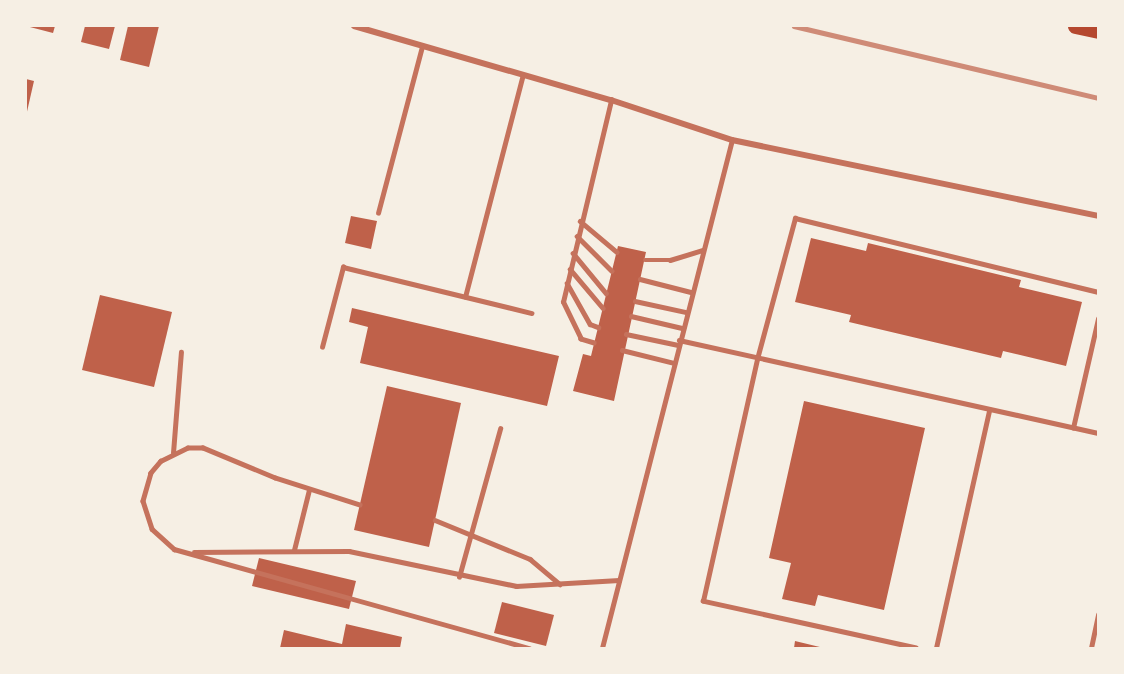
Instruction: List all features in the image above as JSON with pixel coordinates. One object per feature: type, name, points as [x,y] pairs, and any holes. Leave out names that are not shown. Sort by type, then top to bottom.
[{"type":"main road","points":[[1075,26],[1098,31]]},
{"type":"street","points":[[354,26],[611,100],[732,140],[1098,216]]},
{"type":"lane","points":[[378,213],[422,45]]},
{"type":"lane","points":[[465,297],[523,75]]},
{"type":"lane","points":[[594,343],[581,339],[563,302],[580,221],[611,100]]},
{"type":"lane","points":[[602,648],[691,292],[732,140]]},
{"type":"lane","points":[[916,648],[703,601],[757,359],[795,218],[1098,292]]},
{"type":"lane","points":[[580,221],[616,252]]},
{"type":"lane","points":[[577,236],[612,271]]},
{"type":"lane","points":[[645,260],[670,260],[702,250]]},
{"type":"lane","points":[[573,253],[606,293]]},
{"type":"lane","points":[[322,347],[343,267],[531,313]]},
{"type":"lane","points":[[570,269],[603,308]]},
{"type":"lane","points":[[640,279],[691,292]]},
{"type":"lane","points":[[567,283],[590,324],[598,327]]},
{"type":"lane","points":[[635,301],[686,312]]},
{"type":"lane","points":[[631,316],[682,328]]},
{"type":"lane","points":[[1073,428],[1098,319]]},
{"type":"lane","points":[[626,334],[757,359],[1098,433]]},
{"type":"lane","points":[[622,350],[674,363]]},
{"type":"lane","points":[[173,453],[180,352]]},
{"type":"lane","points":[[936,648],[988,410]]},
{"type":"lane","points":[[459,577],[500,429]]},
{"type":"lane","points":[[360,505],[309,490],[203,448],[173,453],[151,472],[145,486],[145,516],[161,541],[189,553],[529,648]]},
{"type":"lane","points":[[294,550],[309,490]]},
{"type":"lane","points":[[435,520],[530,560],[560,584]]},
{"type":"lane","points":[[189,553],[349,551],[459,577],[516,586],[619,580]]},
{"type":"lane","points":[[1091,648],[1098,615]]},
{"type":"building","points":[[26,26],[55,26],[53,33]]},
{"type":"building","points":[[85,26],[115,26],[109,49],[81,42]]},
{"type":"building","points":[[128,26],[159,26],[149,67],[120,60]]},
{"type":"building","points":[[26,79],[34,81],[26,116]]},
{"type":"building","points":[[351,216],[377,221],[371,249],[345,243]]},
{"type":"building","points":[[811,238],[866,251],[868,243],[1021,280],[1019,287],[1082,302],[1066,366],[1003,351],[1001,358],[849,322],[851,315],[795,302]]},
{"type":"building","points":[[618,246],[646,252],[614,401],[573,391],[583,354],[591,356]]},
{"type":"building","points":[[100,295],[172,312],[154,387],[82,370]]},
{"type":"building","points":[[352,308],[559,356],[547,406],[360,363],[368,327],[349,322]]},
{"type":"building","points":[[387,386],[461,403],[429,547],[354,530]]},
{"type":"building","points":[[804,401],[925,428],[884,610],[818,595],[815,606],[782,599],[791,563],[769,558]]},
{"type":"building","points":[[259,558],[356,581],[349,609],[252,586]]},
{"type":"building","points":[[502,602],[554,615],[546,646],[494,633]]},
{"type":"building","points":[[346,624],[402,637],[400,648],[280,648],[284,630],[342,644]]},
{"type":"building","points":[[795,641],[824,648],[794,648]]},
{"type":"railway","points":[[794,26],[1098,98]]}]
